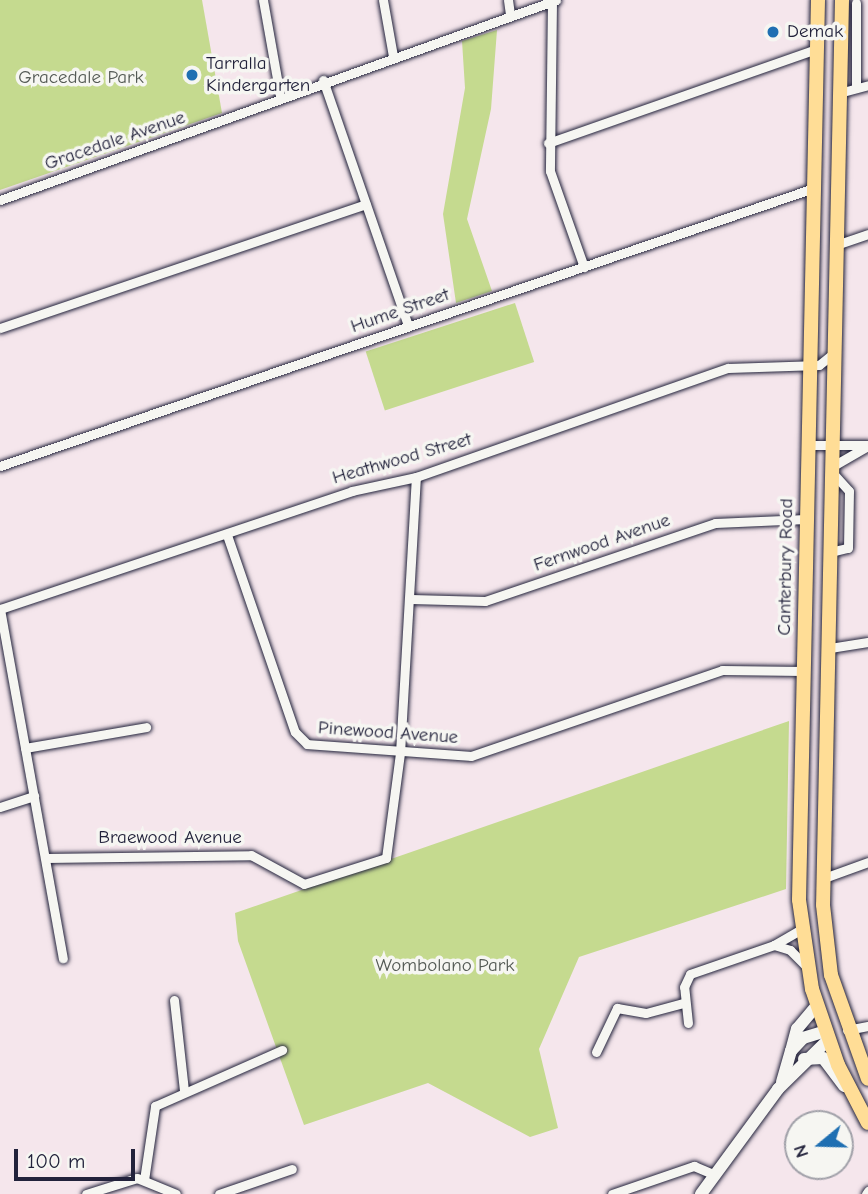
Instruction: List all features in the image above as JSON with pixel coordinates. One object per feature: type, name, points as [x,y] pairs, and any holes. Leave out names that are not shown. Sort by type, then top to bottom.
[{"type":"main road","name":"Canterbury Road","points":[[818,0],[814,50],[811,189],[814,366],[806,519],[802,929],[807,967],[817,1006],[827,1035],[865,1118]]},
{"type":"main road","points":[[849,2],[841,44],[839,93],[824,878],[828,963],[847,1030],[868,1079]]},
{"type":"main road","points":[[814,50],[841,44]]},
{"type":"main road","points":[[811,189],[837,192]]},
{"type":"main road","points":[[804,621],[830,620]]},
{"type":"main road","points":[[778,1089],[797,1029],[817,1006]]},
{"type":"main road","points":[[791,1051],[803,1038],[847,1030]]},
{"type":"main road","points":[[701,1194],[778,1089],[827,1035]]},
{"type":"main road","points":[[804,1059],[823,1058],[865,1118]]},
{"type":"street","points":[[263,0],[280,95]]},
{"type":"street","points":[[383,0],[393,56]]},
{"type":"street","points":[[508,0],[510,15]]},
{"type":"street","points":[[554,1],[548,143],[550,171],[584,267]]},
{"type":"street","name":"Gracedale Avenue","points":[[0,200],[230,120],[280,95],[554,1]]},
{"type":"street","points":[[849,2],[856,88]]},
{"type":"street","points":[[548,143],[814,50]]},
{"type":"street","points":[[323,80],[407,323]]},
{"type":"street","points":[[839,93],[868,85]]},
{"type":"street","name":"Hume Street","points":[[0,466],[407,323],[584,267],[811,189]]},
{"type":"street","points":[[0,328],[366,204]]},
{"type":"street","points":[[836,245],[868,234]]},
{"type":"street","points":[[834,380],[814,366],[835,352]]},
{"type":"street","name":"Heathwood Street","points":[[0,609],[352,491],[416,477],[728,368],[814,366]]},
{"type":"street","points":[[808,445],[868,446]]},
{"type":"street","points":[[833,469],[868,446]]},
{"type":"street","points":[[400,753],[416,477]]},
{"type":"street","name":"Fernwood Avenue","points":[[411,599],[485,601],[715,523],[806,519]]},
{"type":"street","name":"Pinewood Avenue","points":[[227,535],[295,732],[307,744],[400,753],[471,756],[722,670],[803,671]]},
{"type":"street","points":[[0,609],[62,958]]},
{"type":"street","points":[[830,648],[868,642]]},
{"type":"street","points":[[25,748],[146,727]]},
{"type":"street","name":"Braewood Avenue","points":[[46,858],[251,855],[308,884],[386,858],[400,753]]},
{"type":"street","points":[[0,807],[34,796]]},
{"type":"street","points":[[824,878],[868,862]]},
{"type":"street","points":[[688,1023],[684,1003],[690,974],[774,946],[802,929]]},
{"type":"street","points":[[774,946],[790,950],[807,967]]},
{"type":"street","points":[[174,1000],[184,1090]]},
{"type":"street","points":[[596,1052],[617,1008],[646,1013],[684,1003]]},
{"type":"street","points":[[847,1030],[868,1026]]},
{"type":"street","points":[[144,1180],[152,1111],[184,1090],[282,1050]]},
{"type":"street","points":[[612,1194],[694,1166],[715,1175]]},
{"type":"street","points":[[219,1194],[292,1169]]},
{"type":"street","points":[[86,1194],[144,1180],[176,1194]]},
{"type":"green space","name":"Gracedale Park","points":[[0,0],[202,0],[222,113],[0,190]]},
{"type":"green space","points":[[497,30],[491,109],[467,219],[492,291],[456,303],[443,214],[465,88],[462,41]]},
{"type":"green space","points":[[515,303],[534,362],[385,410],[366,352]]},
{"type":"green space","name":"Wombolano Park","points":[[789,721],[786,889],[579,957],[539,1049],[558,1128],[530,1137],[428,1083],[304,1125],[238,941],[235,913]]},
{"type":"place","name":"Demak","points":[[773,32]]},
{"type":"place","name":"Tarralla Kindergarten","points":[[192,75]]}]
